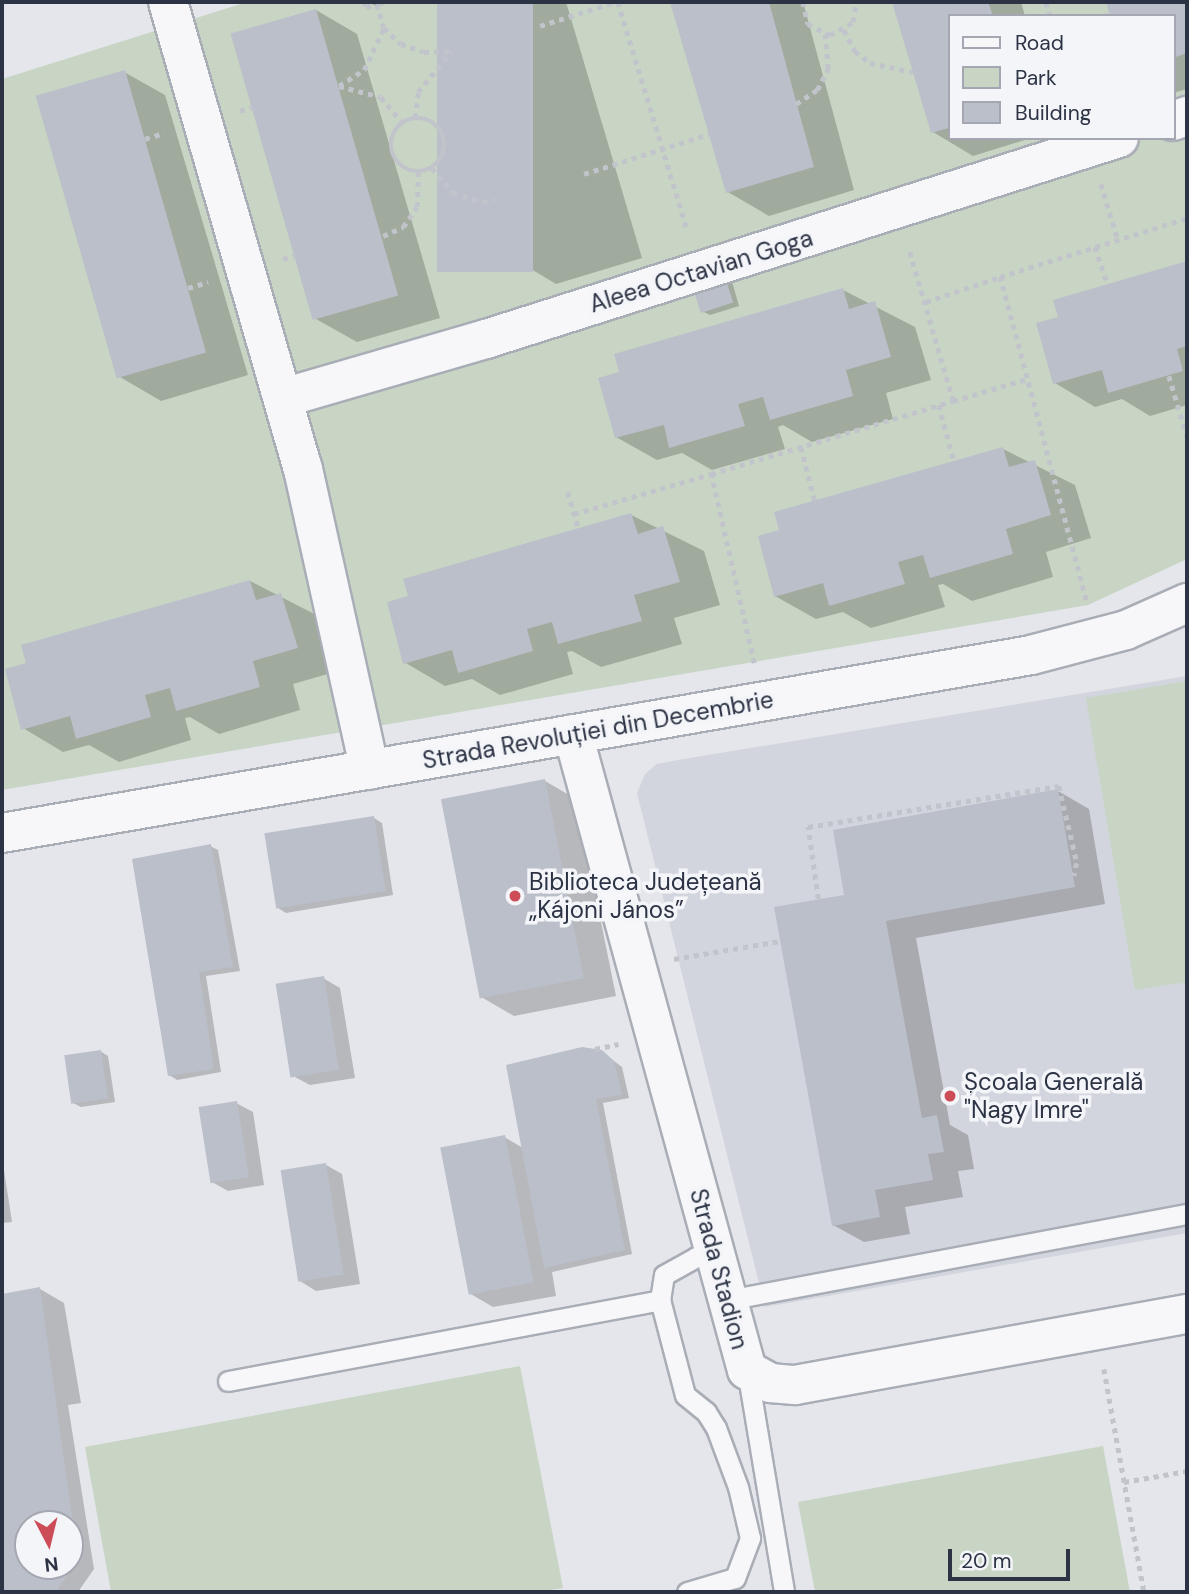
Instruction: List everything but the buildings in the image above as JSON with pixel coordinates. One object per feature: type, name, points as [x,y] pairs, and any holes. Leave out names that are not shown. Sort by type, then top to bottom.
[{"type":"street","points":[[168,2],[283,398],[330,578],[370,770]]},
{"type":"street","name":"Aleea Octavian Goga","points":[[283,398],[897,210],[1104,143]]},
{"type":"street","name":"Strada Revoluției din Decembrie","points":[[2,833],[1087,643],[1187,603]]},
{"type":"street","name":"Strada Stadion","points":[[573,734],[747,1370],[769,1384],[795,1385],[1187,1314]]},
{"type":"lane","points":[[727,1300],[1187,1214]]},
{"type":"lane","points":[[687,1592],[734,1578],[750,1538],[738,1487],[716,1428],[706,1412],[685,1395],[660,1300],[664,1275],[696,1257],[714,1252]]},
{"type":"lane","points":[[228,1381],[660,1300]]},
{"type":"lane","points":[[747,1370],[784,1592]]},
{"type":"path","points":[[364,2],[366,7],[380,3],[384,28],[364,70],[339,86],[381,97],[403,123]]},
{"type":"path","points":[[540,26],[617,2],[700,271]]},
{"type":"path","points":[[803,2],[807,24],[825,34],[844,30],[853,22],[856,2]]},
{"type":"path","points":[[384,28],[401,44],[424,52],[451,51],[418,92],[415,118]]},
{"type":"path","points":[[844,30],[855,51],[870,63],[913,72]]},
{"type":"path","points":[[796,104],[817,90],[828,69],[825,34]]},
{"type":"path","points":[[415,118],[437,125],[445,142],[441,160],[432,168],[418,172],[402,167],[392,154],[392,136],[403,123],[415,118]]},
{"type":"path","points":[[584,174],[709,134]]},
{"type":"path","points":[[1104,143],[1118,240]]},
{"type":"path","points":[[432,168],[453,193],[482,202],[495,199]]},
{"type":"path","points":[[383,236],[402,227],[417,207],[418,172]]},
{"type":"path","points":[[897,210],[953,401]]},
{"type":"path","points":[[926,302],[1187,218]]},
{"type":"path","points":[[1095,247],[1108,284]]},
{"type":"path","points":[[1000,277],[1088,605]]},
{"type":"path","points":[[1169,376],[1187,436]]},
{"type":"path","points":[[574,514],[1027,379]]},
{"type":"path","points":[[939,405],[954,461]]},
{"type":"path","points":[[801,447],[815,500]]},
{"type":"path","points":[[711,474],[762,702]]},
{"type":"path","points":[[568,492],[578,528]]},
{"type":"path","points":[[818,899],[808,827],[1059,786],[1077,863],[1073,876]]},
{"type":"path","points":[[636,966],[780,941]]},
{"type":"path","points":[[1097,1330],[1144,1592]]},
{"type":"path","points":[[1124,1482],[1187,1471]]},
{"type":"shaded area","name":"Școala Generală \"Nagy Imre\"","points":[[1187,676],[1187,1233],[765,1307],[637,793],[645,774],[657,764],[678,760]]},
{"type":"green space","points":[[247,2],[1187,2],[1187,559],[1088,605],[2,790],[2,79]]},
{"type":"green space","points":[[1187,681],[1187,982],[1135,990],[1086,698]]},
{"type":"green space","points":[[520,1366],[563,1588],[539,1592],[111,1592],[85,1447]]},
{"type":"green space","points":[[1103,1446],[1130,1592],[815,1592],[798,1502]]},
{"type":"place","name":"Biblioteca Județeană „Kájoni János”","points":[[515,896]]},
{"type":"place","name":"Școala Generală \"Nagy Imre\"","points":[[950,1096]]}]
